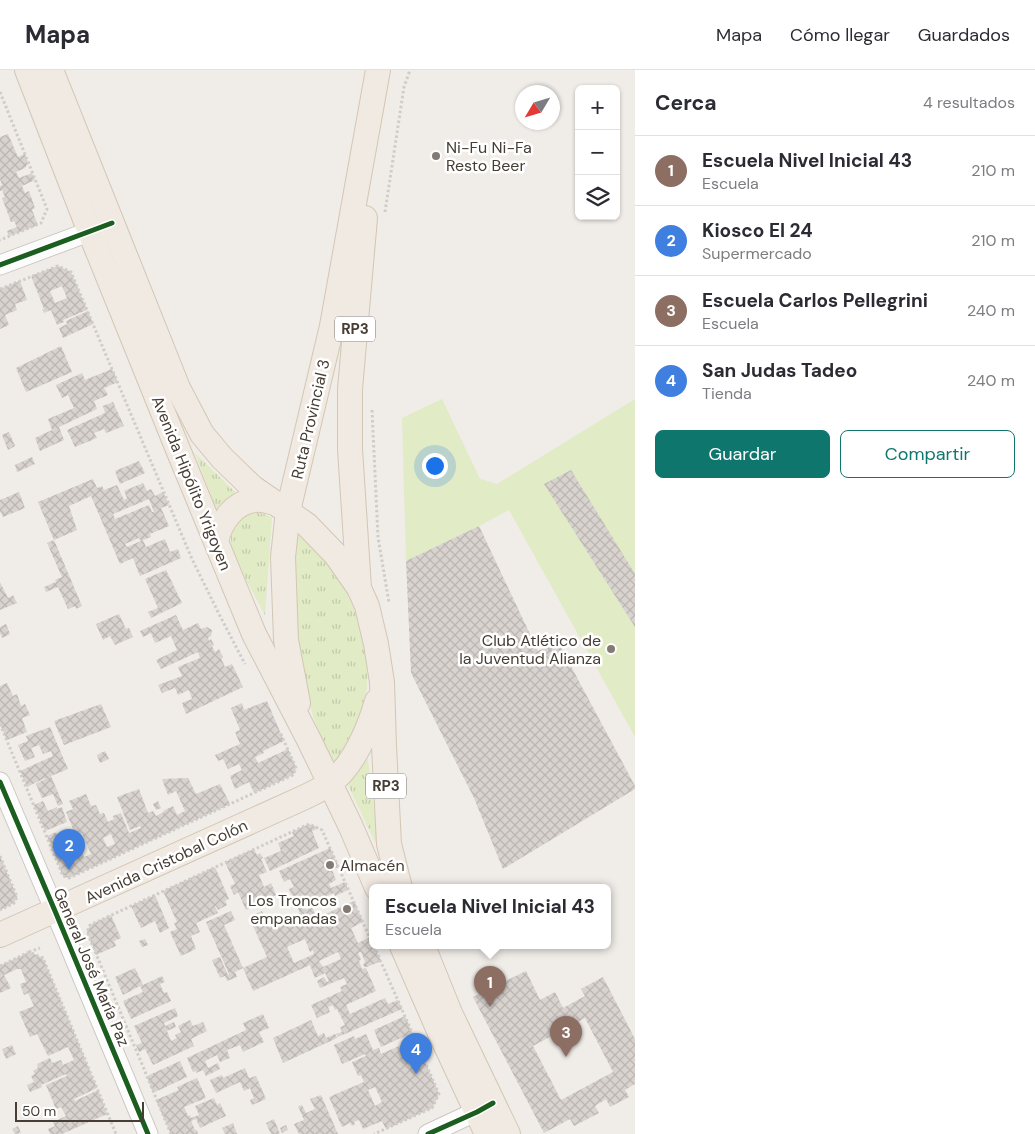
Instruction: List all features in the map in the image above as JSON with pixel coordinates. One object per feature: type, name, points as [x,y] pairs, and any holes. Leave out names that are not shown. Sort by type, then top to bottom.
[{"type":"main road","name":"Avenida Hipólito Yrigoyen","points":[[27,70],[171,434],[254,634],[330,784],[375,884]]},
{"type":"main road","name":"Avenida Hipólito Yrigoyen","points":[[51,70],[178,388],[202,434],[222,458],[252,487],[307,525],[336,555],[359,588],[367,606],[382,682],[389,844],[399,884]]},
{"type":"main road","name":"Ruta Provincial 3","points":[[312,748],[297,698],[286,640],[282,507],[332,326],[378,70],[350,389],[350,449],[359,588]]},
{"type":"main road","points":[[216,541],[218,532],[231,511],[244,503],[257,500],[282,507]]},
{"type":"main road","name":"Avenida Cristobal Colón","points":[[0,935],[330,784],[357,751],[365,735],[382,682]]},
{"type":"main road","points":[[312,748],[316,773],[312,788],[305,797],[335,813],[352,830]]},
{"type":"main road","points":[[403,949],[440,1033],[485,1107],[508,1134]]},
{"type":"main road","points":[[424,949],[485,1107],[487,1134]]},
{"type":"street","points":[[0,265],[112,223]]},
{"type":"street","name":"General José María Paz","points":[[0,782],[148,1134]]},
{"type":"street","points":[[428,1134],[485,1107]]},
{"type":"path","points":[[384,214],[404,87],[410,70]]},
{"type":"path","points":[[0,92],[47,209],[41,224],[0,240]]},
{"type":"path","points":[[0,289],[58,266],[72,272],[192,558],[242,661],[248,668]]},
{"type":"path","points":[[372,404],[378,537],[390,608]]},
{"type":"path","points":[[0,724],[63,876],[69,878],[293,775],[296,768],[278,726]]},
{"type":"path","points":[[171,1134],[87,932],[90,925],[309,824],[322,830],[369,935]]},
{"type":"path","points":[[0,856],[17,897],[14,904],[0,910]]},
{"type":"path","points":[[0,966],[40,948]]},
{"type":"path","points":[[374,1134],[432,1108],[439,1094],[375,949]]},
{"type":"path","points":[[29,952],[43,958],[116,1134]]},
{"type":"green space","name":"Club Atlético de la Juventud Alianza","points":[[442,399],[480,479],[497,484],[635,399],[635,737],[509,510],[406,561],[402,418]]},
{"type":"green space","points":[[195,453],[237,494],[229,496],[216,509]]},
{"type":"green space","points":[[259,513],[272,518],[265,615],[231,548],[231,532],[237,520],[246,515]]},
{"type":"green space","points":[[297,534],[311,544],[333,571],[342,586],[357,616],[365,650],[367,688],[357,730],[346,750],[331,765],[309,702],[297,654],[294,590]]},
{"type":"green space","points":[[368,759],[378,842],[375,842],[348,785]]},
{"type":"building","points":[[8,134],[18,157],[25,154],[28,163],[25,168],[16,172],[19,178],[32,173],[35,180],[22,186],[25,193],[29,191],[35,208],[32,210],[38,225],[9,236],[7,231],[17,227],[14,221],[11,222],[2,198],[5,197],[2,190],[0,191],[0,186],[2,185],[0,179],[0,137]]},
{"type":"building","points":[[58,266],[71,272],[87,310],[63,320],[64,322],[57,325],[51,310],[44,313],[31,276]],"holes":[[[62,286],[67,298],[55,303],[50,291]]]},
{"type":"building","points":[[20,281],[27,300],[15,304],[17,310],[5,315],[9,325],[0,329],[0,289]]},
{"type":"building","points":[[88,311],[93,324],[63,338],[59,328],[67,324],[66,321]]},
{"type":"building","points":[[61,346],[72,372],[26,392],[16,368]]},
{"type":"building","points":[[112,369],[118,382],[104,388],[108,395],[94,401],[97,409],[59,427],[64,440],[40,451],[35,438],[52,430],[48,419],[74,408],[68,395],[62,398],[56,385],[82,373],[85,380]]},
{"type":"building","points":[[113,402],[124,426],[106,433],[104,429],[94,433],[97,438],[75,447],[67,430],[105,413],[103,406]]},
{"type":"building","points":[[9,432],[15,446],[8,450],[2,435]]},
{"type":"building","points":[[32,457],[35,464],[17,472],[15,465]]},
{"type":"building","points":[[139,461],[145,473],[120,484],[115,471]]},
{"type":"building","points":[[571,470],[635,574],[635,627],[544,484]]},
{"type":"building","points":[[93,479],[97,488],[102,486],[104,490],[117,485],[124,500],[127,498],[124,491],[143,483],[147,491],[151,489],[155,496],[163,492],[169,505],[161,508],[169,526],[150,534],[151,537],[143,540],[146,547],[165,539],[170,552],[178,549],[181,558],[140,576],[133,558],[120,564],[91,496],[69,506],[77,530],[54,540],[38,502]],"holes":[[[149,499],[154,512],[152,512],[149,505],[115,519],[113,514]],[[139,538],[141,541],[127,547],[125,544]]]},
{"type":"building","points":[[19,492],[25,508],[3,517],[0,511],[0,500]]},
{"type":"building","points":[[479,526],[538,651],[558,642],[635,786],[635,789],[503,869],[474,798],[411,673],[406,561]]},
{"type":"building","points":[[54,540],[82,606],[76,609],[75,606],[68,609],[58,587],[46,592],[44,587],[62,577],[47,543]]},
{"type":"building","points":[[166,570],[182,603],[151,618],[148,612],[158,608],[145,579]]},
{"type":"building","points":[[0,582],[8,598],[13,595],[17,603],[0,610]]},
{"type":"building","points":[[119,614],[126,629],[129,628],[133,637],[115,645],[110,636],[103,640],[96,624]]},
{"type":"building","points":[[176,615],[183,630],[198,623],[201,629],[207,627],[212,630],[211,636],[208,638],[209,641],[211,639],[215,652],[219,649],[225,667],[232,664],[243,687],[186,714],[182,703],[192,699],[189,690],[178,695],[175,688],[162,693],[158,685],[182,676],[178,667],[200,658],[198,652],[161,669],[156,660],[177,650],[171,636],[155,643],[151,633],[143,637],[140,631]]},
{"type":"building","points":[[6,624],[10,634],[2,638],[0,627]]},
{"type":"building","points":[[7,683],[13,696],[17,694],[21,706],[25,704],[30,715],[22,718],[27,732],[7,740],[0,724],[0,686]]},
{"type":"building","points":[[267,701],[284,741],[255,757],[258,763],[288,749],[296,768],[293,775],[254,793],[249,782],[235,789],[230,776],[242,770],[239,764],[228,769],[223,759],[218,761],[215,755],[240,744],[235,732],[240,730],[231,708],[242,703],[244,710]]},
{"type":"building","points":[[101,704],[111,727],[64,745],[54,721]]},
{"type":"building","points":[[50,727],[68,769],[51,776],[63,804],[58,806],[53,794],[42,798],[36,784],[45,778],[27,787],[20,771],[53,756],[51,751],[43,754],[39,745],[31,748],[35,757],[25,761],[18,745],[28,741],[26,736]]},
{"type":"building","points":[[105,751],[109,759],[100,763],[97,755]]},
{"type":"building","points":[[188,778],[196,794],[220,784],[230,804],[69,878],[63,876],[47,836],[56,832],[64,851],[79,845],[84,857],[91,854],[82,833],[76,836],[66,812],[73,809],[69,801],[86,794],[91,806],[96,805],[100,814],[104,813],[108,822],[114,819],[113,816],[121,813],[129,833],[141,828],[140,826],[130,830],[117,797],[139,789],[148,813],[153,811],[156,816],[173,806],[177,815],[185,811],[176,791],[168,795],[162,779]],"holes":[[[111,834],[115,844],[107,847],[103,838]]]},
{"type":"building","points":[[43,801],[48,811],[62,807],[67,822],[45,831],[34,805]]},
{"type":"building","points":[[158,801],[161,808],[156,810],[153,804]]},
{"type":"building","points":[[309,824],[319,828],[312,831],[319,848],[270,871],[264,858],[281,851],[278,843],[294,836],[292,832]]},
{"type":"building","points":[[330,848],[339,867],[332,870],[336,880],[329,884],[331,888],[345,882],[348,890],[335,896],[334,893],[304,906],[306,910],[312,907],[317,918],[354,901],[363,922],[351,928],[358,943],[369,938],[369,949],[375,949],[381,961],[365,967],[361,952],[358,953],[362,969],[366,968],[376,991],[346,1005],[350,1014],[385,998],[388,1004],[398,1000],[402,1009],[338,1037],[336,1034],[342,1032],[340,1027],[345,1025],[337,1009],[335,1010],[333,1005],[328,1007],[330,1012],[317,1018],[311,1005],[342,991],[340,987],[347,984],[344,978],[320,988],[317,981],[324,977],[327,982],[329,981],[325,973],[315,978],[310,965],[253,991],[243,968],[267,957],[249,917],[262,911],[269,927],[300,913],[289,889],[294,887],[290,879],[284,882],[279,871]],"holes":[[[305,939],[310,952],[313,950],[314,954],[294,963],[287,947]],[[338,952],[341,959],[323,967],[319,961]]]},
{"type":"building","points":[[254,849],[257,855],[260,853],[263,858],[261,859],[267,872],[259,875],[264,887],[271,883],[276,895],[246,910],[238,892],[234,895],[230,886],[235,884],[225,862]]},
{"type":"building","points":[[0,856],[17,897],[14,903],[0,910]]},
{"type":"building","points":[[215,867],[229,899],[225,901],[227,905],[218,910],[215,906],[218,913],[196,923],[200,932],[191,936],[196,949],[181,956],[170,932],[177,929],[174,923],[177,922],[163,891]]},
{"type":"building","points":[[155,895],[169,928],[160,933],[155,921],[141,928],[131,906]]},
{"type":"building","points":[[231,911],[235,920],[224,925],[243,968],[235,972],[237,977],[227,981],[225,976],[220,978],[212,960],[220,957],[229,974],[206,922]]},
{"type":"building","points":[[111,915],[121,938],[114,941],[116,946],[96,955],[87,932],[90,925]]},
{"type":"building","points":[[145,939],[148,945],[142,947],[139,941]]},
{"type":"building","points":[[29,952],[43,958],[97,1088],[74,1099],[75,1101],[98,1090],[107,1114],[62,1134],[50,1134],[48,1129],[55,1126],[53,1122],[66,1116],[61,1107],[56,1109],[46,1085],[67,1076],[66,1074],[30,1092],[27,1085],[34,1082],[31,1076],[35,1074],[33,1071],[38,1068],[37,1064],[50,1058],[52,1063],[61,1060],[63,1065],[74,1060],[68,1047],[48,1056],[37,1034],[30,1037],[19,1012],[34,1006],[28,993],[24,995],[20,984],[26,982],[21,969],[4,975],[11,988],[0,993],[0,966]]},
{"type":"building","points":[[135,968],[143,985],[162,976],[165,982],[160,984],[164,993],[167,992],[171,1001],[131,1019],[123,1001],[143,992],[140,986],[123,995],[115,977]]},
{"type":"building","points":[[526,971],[540,1000],[555,992],[563,1008],[585,996],[581,989],[603,977],[635,1039],[635,1084],[625,1090],[629,1097],[610,1107],[606,1099],[595,1106],[599,1113],[574,1126],[570,1119],[544,1133],[473,997]],"holes":[[[585,1018],[613,1072],[561,1100],[533,1046]]]},
{"type":"building","points":[[175,1008],[178,1016],[164,1023],[165,1026],[174,1022],[176,1027],[167,1031],[171,1041],[177,1038],[175,1035],[181,1032],[178,1026],[190,1020],[193,1026],[203,1022],[207,1031],[191,1039],[194,1046],[153,1065],[145,1049],[139,1052],[136,1045],[142,1043],[134,1026]]},
{"type":"building","points":[[263,1014],[269,1028],[259,1032],[264,1042],[243,1052],[240,1045],[227,1050],[230,1058],[220,1062],[217,1055],[205,1061],[208,1068],[218,1063],[220,1069],[206,1076],[203,1070],[196,1073],[196,1071],[193,1072],[187,1058],[246,1030],[243,1023]]},
{"type":"building","points":[[405,1016],[412,1033],[381,1047],[374,1030]]},
{"type":"building","points":[[311,1020],[318,1036],[324,1033],[326,1038],[335,1034],[337,1038],[283,1063],[273,1038]]},
{"type":"building","points":[[366,1034],[373,1050],[379,1048],[381,1054],[412,1040],[414,1044],[417,1043],[439,1094],[432,1108],[386,1129],[382,1121],[363,1129],[359,1120],[354,1122],[355,1124],[352,1126],[350,1123],[342,1127],[329,1097],[364,1082],[361,1075],[358,1076],[352,1062],[366,1056],[365,1054],[342,1064],[334,1045],[354,1036],[355,1039]],"holes":[[[375,1087],[382,1102],[375,1106],[368,1090]]]},
{"type":"building","points":[[12,1045],[16,1054],[6,1059],[2,1049]]},
{"type":"building","points":[[180,1061],[187,1077],[153,1093],[147,1076]]},
{"type":"building","points":[[245,1068],[249,1078],[256,1076],[266,1099],[252,1105],[250,1100],[254,1098],[250,1088],[244,1091],[240,1082],[216,1093],[210,1080],[222,1075],[223,1078]]},
{"type":"building","points":[[197,1078],[206,1098],[184,1107],[188,1116],[190,1115],[191,1118],[199,1115],[195,1106],[214,1098],[217,1105],[220,1103],[226,1116],[200,1128],[196,1119],[191,1121],[198,1134],[171,1134],[156,1100],[179,1090],[177,1087]]},
{"type":"building","points":[[321,1095],[338,1134],[299,1134],[294,1124],[304,1120],[298,1106],[302,1105],[306,1113],[315,1109],[310,1099]]},
{"type":"building","points":[[274,1119],[280,1134],[271,1134],[266,1123]]},
{"type":"building","points":[[233,1123],[237,1134],[225,1134],[222,1128]]},
{"type":"building","points":[[286,1125],[288,1130],[282,1133],[280,1128]]},
{"type":"building","points":[[18,1126],[21,1133],[15,1134],[12,1129]]},
{"type":"cycle path","points":[[0,265],[112,223]]},
{"type":"cycle path","points":[[0,782],[148,1134]]},
{"type":"cycle path","points":[[428,1134],[493,1103]]},
{"type":"place","name":"Ni-Fu Ni-Fa Resto Beer","points":[[436,156]]},
{"type":"place","name":"Club Atlético de la Juventud Alianza","points":[[611,649]]},
{"type":"place","name":"Almacén","points":[[330,865]]},
{"type":"place","name":"Kiosco El 24","points":[[69,870]]},
{"type":"place","name":"Los Troncos empanadas","points":[[347,909]]},
{"type":"place","name":"Escuela Nivel Inicial 43","points":[[490,1007]]},
{"type":"place","name":"Escuela Carlos Pellegrini","points":[[566,1057]]},
{"type":"place","name":"San Judas Tadeo","points":[[416,1074]]}]
